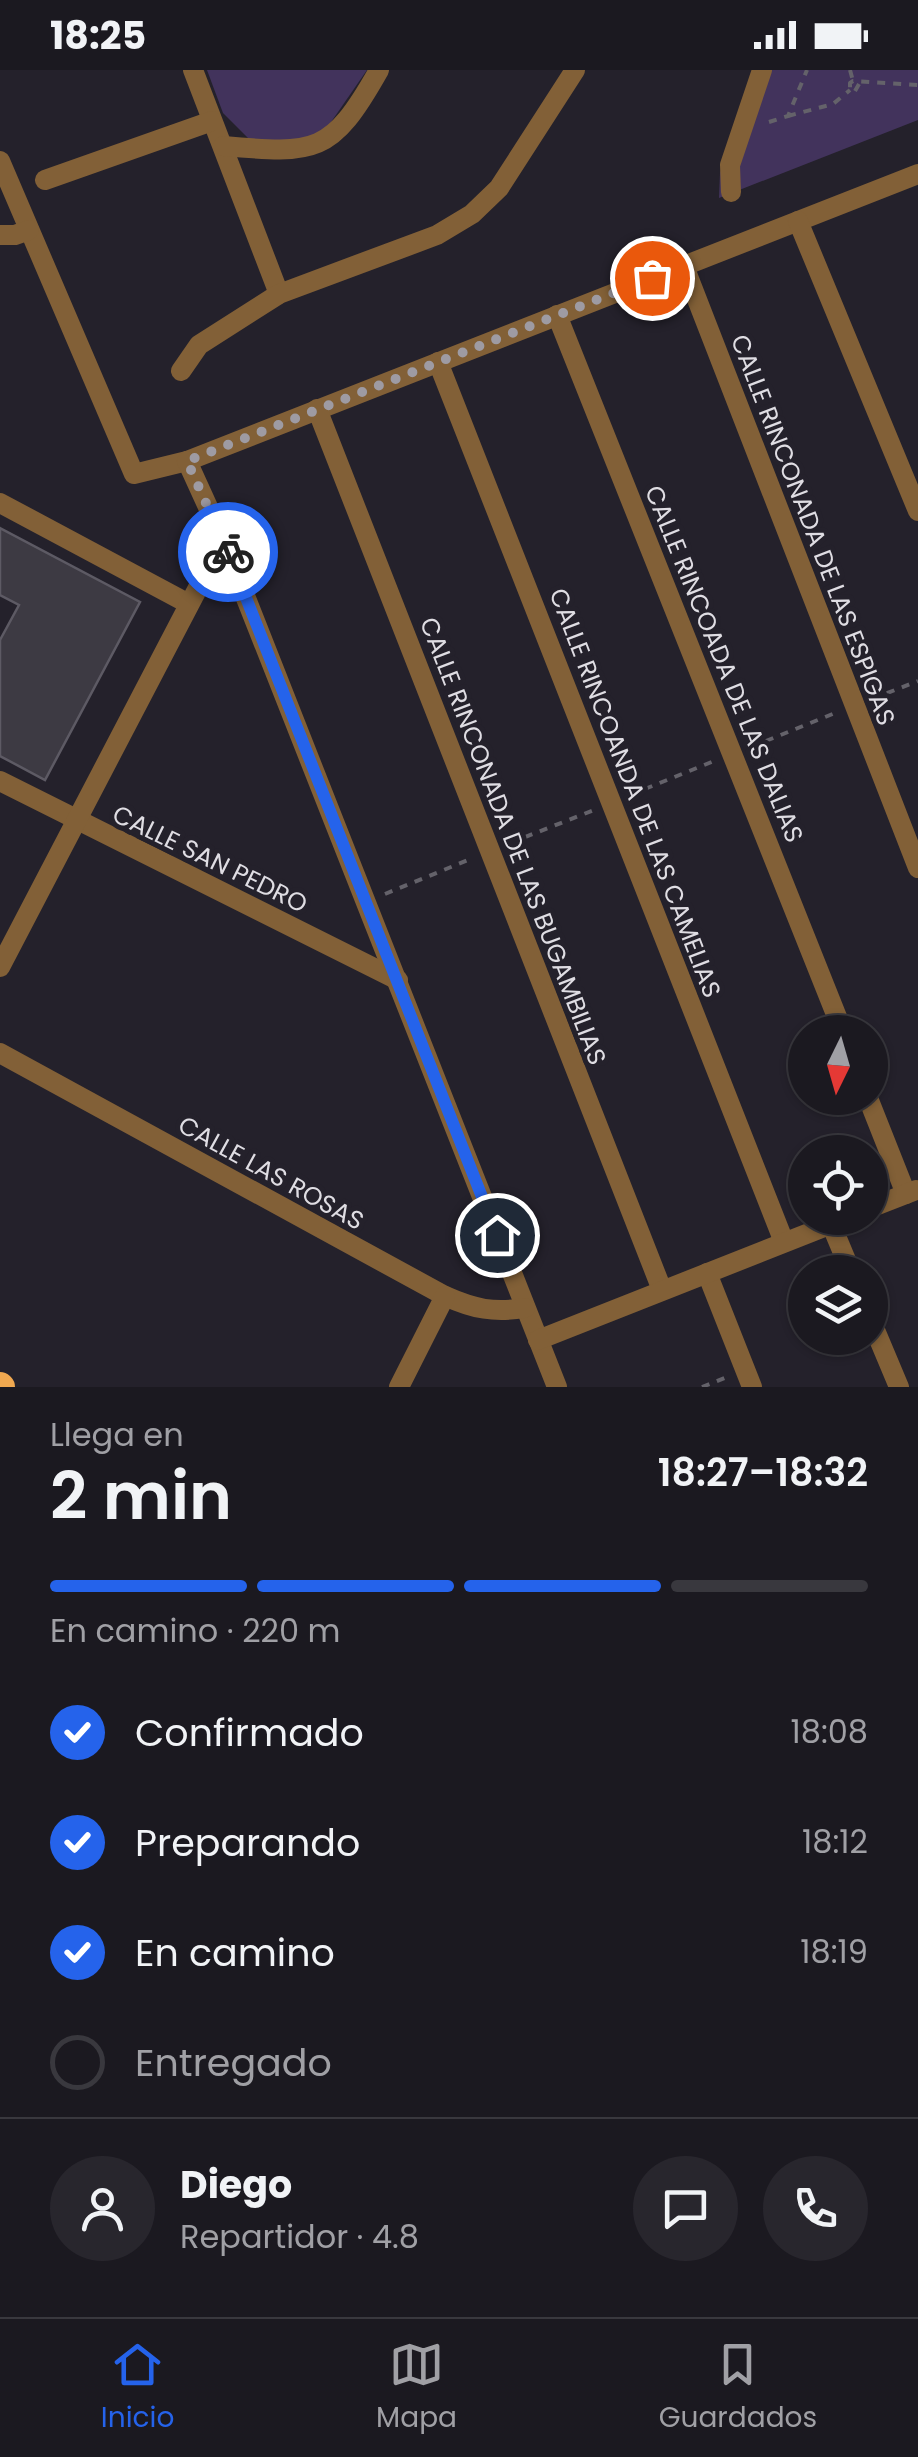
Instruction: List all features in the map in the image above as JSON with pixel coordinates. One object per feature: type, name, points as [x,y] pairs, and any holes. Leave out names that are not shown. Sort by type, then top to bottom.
[{"type":"street","points":[[193,70],[279,294]]},
{"type":"street","points":[[223,146],[290,152],[318,144],[349,116],[379,70]]},
{"type":"street","points":[[181,372],[199,345],[279,294],[436,234],[472,214],[499,188],[574,70]]},
{"type":"street","points":[[731,192],[730,164],[762,70]]},
{"type":"street","points":[[45,180],[212,121]]},
{"type":"street","points":[[0,162],[134,474],[187,461],[918,174]]},
{"type":"street","points":[[798,221],[918,510]]},
{"type":"street","points":[[0,235],[29,230]]},
{"type":"street","name":"CALLE RINCONADA DE LAS ESPIGAS","points":[[684,266],[918,868]]},
{"type":"street","name":"CALLE RINCOADA DE LAS DALIAS","points":[[557,316],[835,1015]]},
{"type":"street","name":"CALLE RINCOANDA DE LAS CAMELIAS","points":[[438,362],[784,1242]]},
{"type":"street","name":"CALLE RINCONADA DE LAS BUGAMBILIAS","points":[[318,409],[662,1290]]},
{"type":"street","points":[[187,461],[223,540],[557,1387]]},
{"type":"street","points":[[0,503],[190,604]]},
{"type":"street","points":[[0,968],[223,540]]},
{"type":"street","name":"CALLE SAN PEDRO","points":[[0,780],[398,980]]},
{"type":"street","name":"CALLE LAS ROSAS","points":[[0,1053],[445,1296],[476,1310],[525,1308]]},
{"type":"street","points":[[876,1115],[912,1192],[888,1201]]},
{"type":"street","points":[[538,1340],[802,1235]]},
{"type":"street","points":[[707,1272],[749,1379]]},
{"type":"street","points":[[399,1387],[445,1296]]},
{"type":"street","points":[[885,1355],[898,1387]]},
{"type":"path","points":[[788,116],[807,70]]},
{"type":"path","points":[[746,120],[764,124],[833,104],[850,90],[856,91],[850,70]]},
{"type":"path","points":[[856,82],[918,85]]},
{"type":"path","points":[[366,902],[918,681]]},
{"type":"path","points":[[702,1387],[749,1379]]},
{"type":"shaded area","points":[[207,70],[367,70],[329,125],[302,146],[253,143],[223,113]]},
{"type":"shaded area","points":[[754,70],[918,70],[918,120],[719,198],[720,173]]},
{"type":"building","points":[[0,528],[140,602],[45,780],[0,756],[0,640],[19,605],[0,595]]},
{"type":"way so far","points":[[228,552],[187,461],[652,278]]},
{"type":"route","points":[[228,552],[497,1235]]}]
